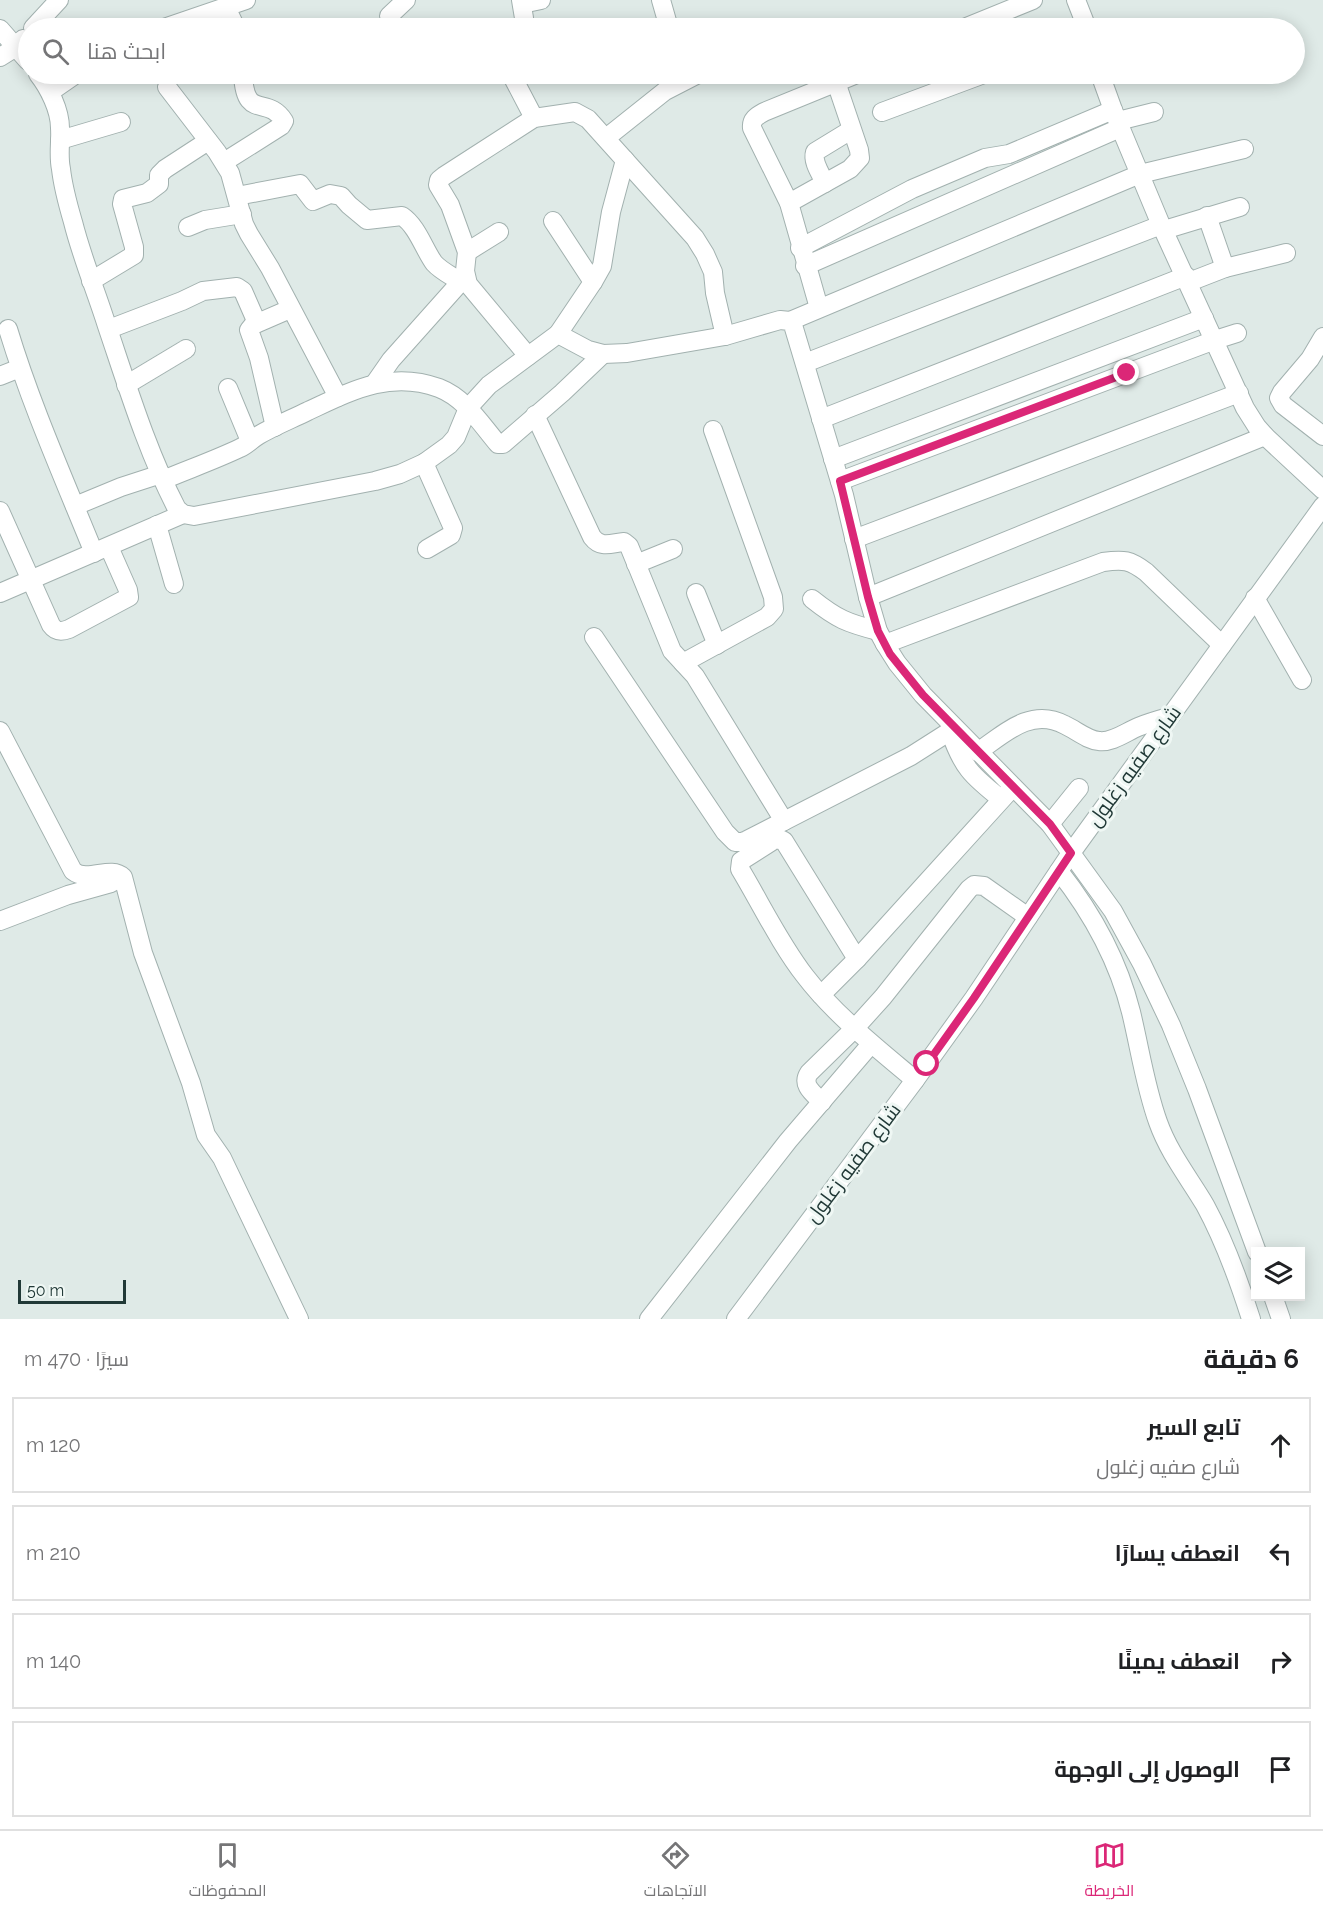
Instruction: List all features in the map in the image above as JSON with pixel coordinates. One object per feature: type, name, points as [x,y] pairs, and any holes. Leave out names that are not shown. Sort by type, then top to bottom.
[{"type":"street","points":[[42,18],[59,0]]},
{"type":"street","points":[[194,18],[246,0]]},
{"type":"street","points":[[389,16],[406,0]]},
{"type":"street","points":[[523,18],[521,2],[541,0]]},
{"type":"street","points":[[661,0],[666,18]]},
{"type":"street","points":[[989,18],[1033,0]]},
{"type":"street","points":[[1076,0],[1083,18]]},
{"type":"street","points":[[226,7],[231,18]]},
{"type":"street","points":[[0,29],[18,49]]},
{"type":"street","points":[[0,57],[18,45]]},
{"type":"street","points":[[45,84],[60,122],[61,170],[73,222],[126,385],[177,509],[183,514],[194,516],[344,488],[400,474],[424,463],[449,445],[456,437],[468,408],[489,385],[558,334],[593,282],[602,266],[611,212],[625,160]]},
{"type":"street","points":[[50,92],[62,84]]},
{"type":"street","points":[[224,162],[281,126],[284,121],[281,116],[262,105],[250,102],[244,84]]},
{"type":"street","points":[[516,84],[534,118]]},
{"type":"street","points":[[606,138],[676,84]]},
{"type":"street","points":[[819,308],[789,203],[752,128],[752,123],[754,118],[764,112],[831,84]]},
{"type":"street","points":[[789,203],[850,169],[860,158],[837,84]]},
{"type":"street","points":[[882,112],[957,84]]},
{"type":"street","points":[[1104,84],[1162,227],[1251,418],[1265,436],[1323,490]]},
{"type":"street","points":[[167,87],[231,173],[249,234],[270,268],[338,397]]},
{"type":"street","points":[[375,383],[391,360],[463,280],[467,252],[450,205],[438,185],[439,180],[534,118],[575,112],[588,119],[695,238],[705,254],[712,273],[725,336]]},
{"type":"street","points":[[800,248],[912,189],[985,158],[1009,154],[1117,120],[1154,112]]},
{"type":"street","points":[[806,266],[1005,178],[1117,120]]},
{"type":"street","points":[[60,140],[121,122]]},
{"type":"street","points":[[825,183],[814,161],[814,152],[851,130]]},
{"type":"street","points":[[91,281],[134,255],[134,247],[122,204],[123,199],[147,193],[159,184],[161,173],[208,141]]},
{"type":"street","points":[[558,334],[588,350],[603,354],[627,353],[725,336],[780,320],[790,321],[1140,174],[1244,149]]},
{"type":"street","points":[[996,156],[1005,178]]},
{"type":"street","points":[[237,196],[300,184],[313,201],[330,194],[341,196],[367,220],[402,216],[411,225],[435,264],[444,272],[463,280],[528,356]]},
{"type":"street","points":[[805,363],[1162,227],[1240,207]]},
{"type":"street","points":[[188,227],[205,220],[242,214]]},
{"type":"street","points":[[1207,216],[1225,268]]},
{"type":"street","points":[[553,221],[593,282]]},
{"type":"street","points":[[467,252],[499,232]]},
{"type":"street","points":[[821,419],[1187,279],[1286,253]]},
{"type":"street","points":[[108,329],[203,291],[237,287],[243,291],[257,323]]},
{"type":"street","points":[[275,427],[259,358],[249,332],[250,328],[257,323],[290,309]]},
{"type":"street","points":[[833,459],[1204,318]]},
{"type":"street","points":[[790,321],[796,330],[840,481],[868,597],[882,638],[897,663],[952,730],[978,752],[1007,793]]},
{"type":"street","points":[[0,511],[55,630],[69,629],[129,597],[128,590],[75,506],[20,368],[8,329]]},
{"type":"street","points":[[840,481],[1237,333]]},
{"type":"street","points":[[1323,337],[1310,359],[1279,398],[1283,405],[1323,436]]},
{"type":"street","points":[[126,385],[186,349]]},
{"type":"street","points":[[75,506],[121,487],[162,477],[243,447],[275,427],[338,397],[375,383],[404,380],[440,388],[468,408],[501,445],[562,393],[603,354]]},
{"type":"street","points":[[0,376],[20,368]]},
{"type":"street","points":[[228,388],[250,441]]},
{"type":"street","points":[[854,539],[1239,393]]},
{"type":"street","points":[[535,415],[592,537],[602,545],[627,543],[672,651],[695,676],[784,821]]},
{"type":"street","points":[[683,663],[767,617],[774,609],[774,603],[713,430]]},
{"type":"street","points":[[868,597],[1265,436]]},
{"type":"street","points":[[424,463],[453,528],[451,535],[427,549]]},
{"type":"street","name":"شارع صفيه زغلول","points":[[736,1319],[915,1080],[974,998],[1071,853],[1323,506]]},
{"type":"street","points":[[0,593],[183,514]]},
{"type":"street","points":[[157,525],[174,584]]},
{"type":"street","points":[[636,564],[673,549]]},
{"type":"street","points":[[812,599],[834,616],[882,638],[1104,562],[1119,560],[1132,562],[1146,572],[1222,645]]},
{"type":"street","points":[[696,592],[717,645]]},
{"type":"street","points":[[1255,598],[1302,680]]},
{"type":"street","points":[[594,637],[730,838],[735,842],[742,842],[911,756],[952,730]]},
{"type":"street","points":[[978,752],[1012,728],[1037,718],[1064,724],[1098,741],[1109,740],[1169,717]]},
{"type":"street","points":[[952,730],[957,750],[967,770],[1007,793],[1050,824],[1113,911],[1142,964],[1171,1025],[1256,1247]]},
{"type":"street","points":[[0,731],[73,871],[81,876],[119,873],[124,880],[143,953],[191,1083],[206,1135],[222,1158],[300,1319]]},
{"type":"street","points":[[1050,824],[1078,788]]},
{"type":"street","points":[[821,995],[857,959],[1007,793]]},
{"type":"street","points":[[857,959],[784,841],[774,840],[744,859],[740,865],[743,874],[793,959],[821,995],[871,1044],[915,1080]]},
{"type":"street","points":[[1059,871],[1079,896],[1111,955],[1130,1009],[1158,1123],[1180,1168],[1205,1206],[1233,1268],[1251,1319]]},
{"type":"street","points":[[0,921],[89,888],[124,880]]},
{"type":"street","points":[[822,1102],[808,1089],[806,1078],[883,997],[974,885],[984,886],[1028,917]]},
{"type":"street","points":[[649,1319],[788,1141],[871,1044]]},
{"type":"street","points":[[1275,1301],[1281,1319]]},
{"type":"route","points":[[927,1064],[1071,853],[1050,824],[923,695],[890,654],[878,631],[868,597],[840,481],[1127,373]]}]
